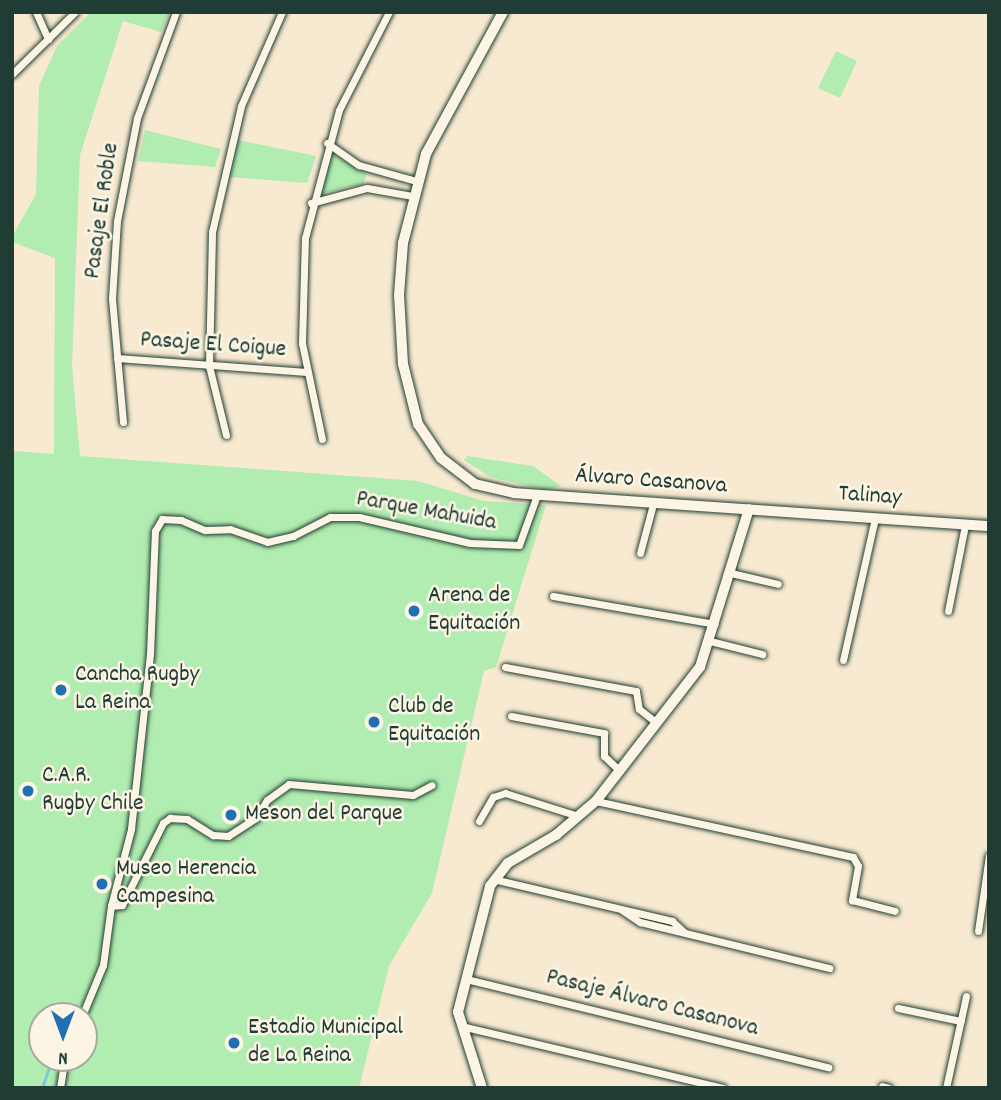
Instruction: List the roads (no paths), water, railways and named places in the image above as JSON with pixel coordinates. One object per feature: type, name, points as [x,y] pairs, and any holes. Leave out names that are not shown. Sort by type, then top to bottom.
[{"type":"street","points":[[36,12],[48,39]]},
{"type":"street","points":[[12,74],[75,12]]},
{"type":"street","name":"Pasaje El Roble","points":[[123,422],[112,298],[120,195],[141,105],[176,12]]},
{"type":"street","points":[[226,435],[209,366],[208,271],[220,182],[241,106],[282,12]]},
{"type":"street","points":[[322,439],[306,372],[301,273],[311,203],[327,143],[357,69],[389,12]]},
{"type":"street","name":"Álvaro Casanova","points":[[493,879],[508,863],[580,817],[596,801],[700,667],[732,573],[749,509],[492,490],[463,477],[441,458],[418,424],[408,387],[399,322],[403,243],[412,195],[438,127],[502,12]]},
{"type":"street","points":[[327,143],[359,165],[416,181]]},
{"type":"street","points":[[311,203],[367,188],[412,195]]},
{"type":"street","name":"Pasaje El Coigue","points":[[117,358],[306,372]]},
{"type":"street","name":"Parque Mahuida","points":[[88,1002],[103,965],[111,906],[131,829],[150,654],[155,531],[162,519],[181,520],[205,530],[230,529],[267,542],[293,536],[330,517],[359,517],[470,543],[519,545],[537,495]]},
{"type":"street","points":[[640,553],[653,504]]},
{"type":"street","name":"Talinay","points":[[749,509],[989,526]]},
{"type":"street","points":[[843,660],[875,518]]},
{"type":"street","points":[[948,611],[965,525]]},
{"type":"street","points":[[732,573],[778,584]]},
{"type":"street","points":[[553,596],[716,624]]},
{"type":"street","points":[[710,641],[762,654]]},
{"type":"street","points":[[505,667],[636,691],[639,709],[657,723]]},
{"type":"street","points":[[511,716],[604,733],[604,756],[619,770]]},
{"type":"street","points":[[111,906],[122,905],[163,823],[170,818],[187,819],[213,835],[228,836],[256,818],[267,800],[289,784],[413,795],[432,785]]},
{"type":"street","points":[[479,821],[493,797],[505,793],[580,817]]},
{"type":"street","points":[[596,801],[853,857],[858,866],[852,900],[895,911]]},
{"type":"street","points":[[978,931],[989,856]]},
{"type":"street","points":[[482,1088],[461,1026],[459,1007],[493,879],[622,910],[635,920],[684,933],[829,968]]},
{"type":"street","name":"Pasaje Álvaro Casanova","points":[[466,979],[828,1066]]},
{"type":"street","points":[[946,1088],[966,996]]},
{"type":"street","points":[[898,1008],[961,1021]]},
{"type":"street","points":[[461,1026],[723,1088]]},
{"type":"waterway","points":[[42,1088],[48,1072]]},
{"type":"place","name":"Arena de Equitación","points":[[414,611]]},
{"type":"place","name":"Cancha Rugby La Reina","points":[[61,690]]},
{"type":"place","name":"Club de Equitación","points":[[374,722]]},
{"type":"place","name":"C.A.R. Rugby Chile","points":[[28,791]]},
{"type":"place","name":"Meson del Parque","points":[[231,815]]},
{"type":"place","name":"Museo Herencia Campesina","points":[[102,884]]},
{"type":"place","name":"Estadio Municipal de La Reina","points":[[234,1043]]}]
